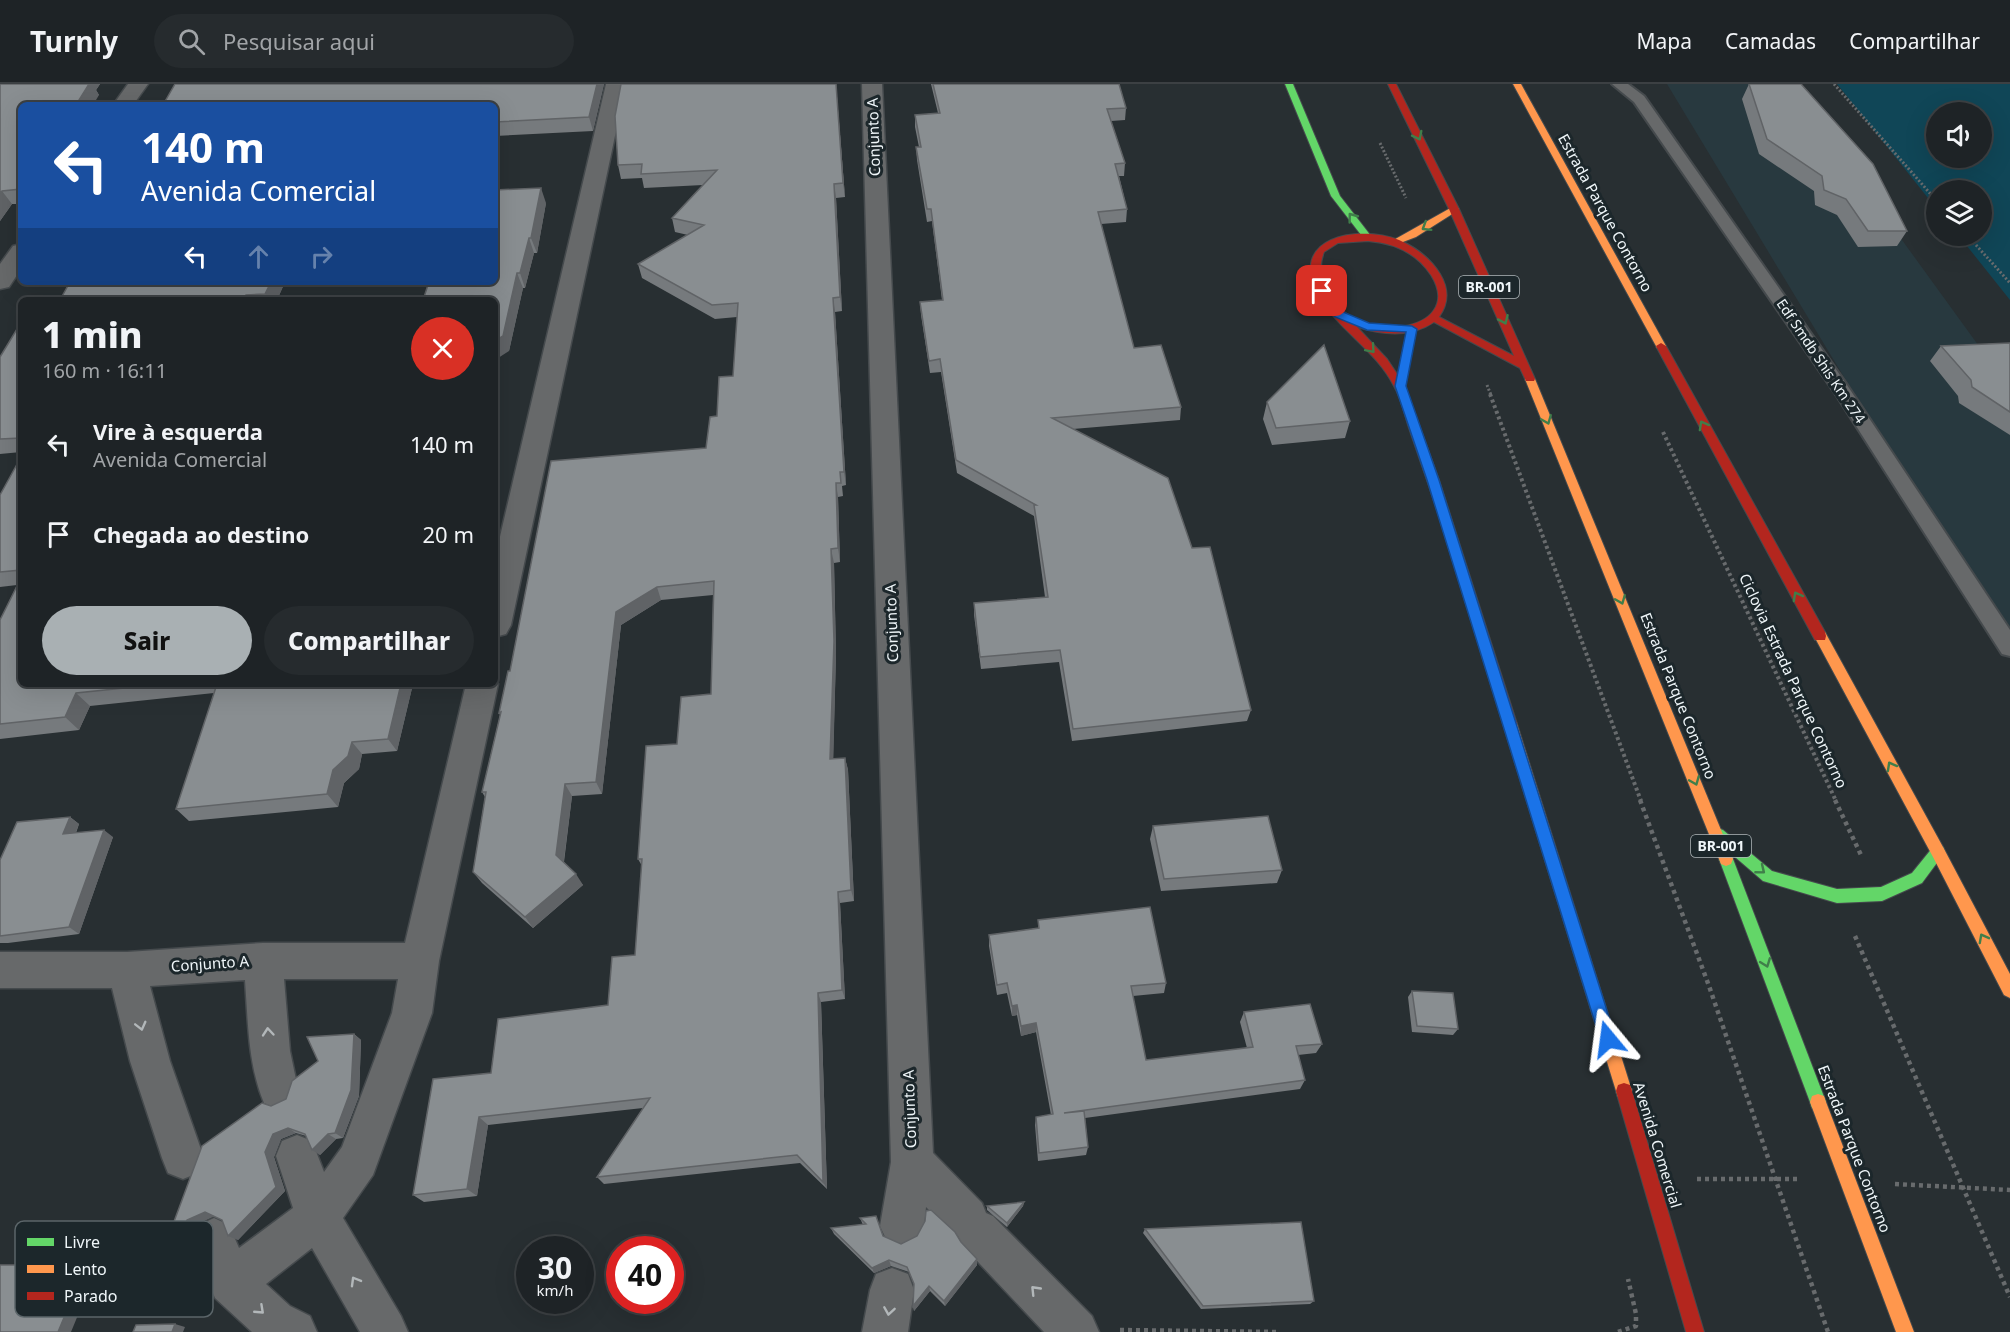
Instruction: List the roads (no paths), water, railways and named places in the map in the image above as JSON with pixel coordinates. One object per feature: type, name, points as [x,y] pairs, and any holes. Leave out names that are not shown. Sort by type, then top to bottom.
[{"type":"main road","points":[[1289,84],[1336,196],[1368,237]]},
{"type":"main road","name":"Estrada Parque Contorno","points":[[1392,84],[1454,209],[1524,366],[1716,832],[1905,1332]]},
{"type":"main road","name":"Estrada Parque Contorno","points":[[1517,84],[1938,852],[2010,990]]},
{"type":"main road","name":"Avenida Comercial","points":[[1336,196],[1327,244],[1316,256],[1314,272],[1322,291],[1339,314],[1383,361],[1400,386],[1433,480],[1589,972],[1695,1332]]},
{"type":"main road","points":[[1395,242],[1413,235],[1454,209]]},
{"type":"main road","points":[[1327,244],[1368,237],[1395,242],[1414,253],[1429,267],[1439,285],[1442,300],[1434,318],[1524,366]]},
{"type":"main road","name":"Avenida Comercial","points":[[1339,314],[1367,327],[1411,335],[1434,318]]},
{"type":"main road","points":[[1400,386],[1405,363]]},
{"type":"main road","points":[[1716,832],[1768,876],[1837,896],[1882,894],[1917,878],[1938,852]]},
{"type":"street","points":[[125,102],[138,84]]},
{"type":"street","points":[[498,612],[616,84]]},
{"type":"street","name":"Conjunto A","points":[[872,84],[912,1162],[902,1226]]},
{"type":"street","points":[[0,282],[18,256]]},
{"type":"street","points":[[231,1282],[318,1217],[358,1160],[412,1013],[420,961],[481,687]]},
{"type":"street","points":[[263,961],[270,1051],[278,1089]]},
{"type":"street","name":"Conjunto A","points":[[0,970],[127,970],[263,961],[420,961]]},
{"type":"street","points":[[127,970],[150,1060],[183,1158]]},
{"type":"street","points":[[297,1156],[318,1217],[385,1332]]},
{"type":"street","name":"Conjunto A","points":[[912,1162],[1075,1331]]},
{"type":"street","points":[[214,1240],[231,1282],[274,1322],[294,1332]]},
{"type":"lane","name":"Edf Smdb Shis Km 274","points":[[1619,84],[1635,91],[1841,389],[2010,648]]}]
